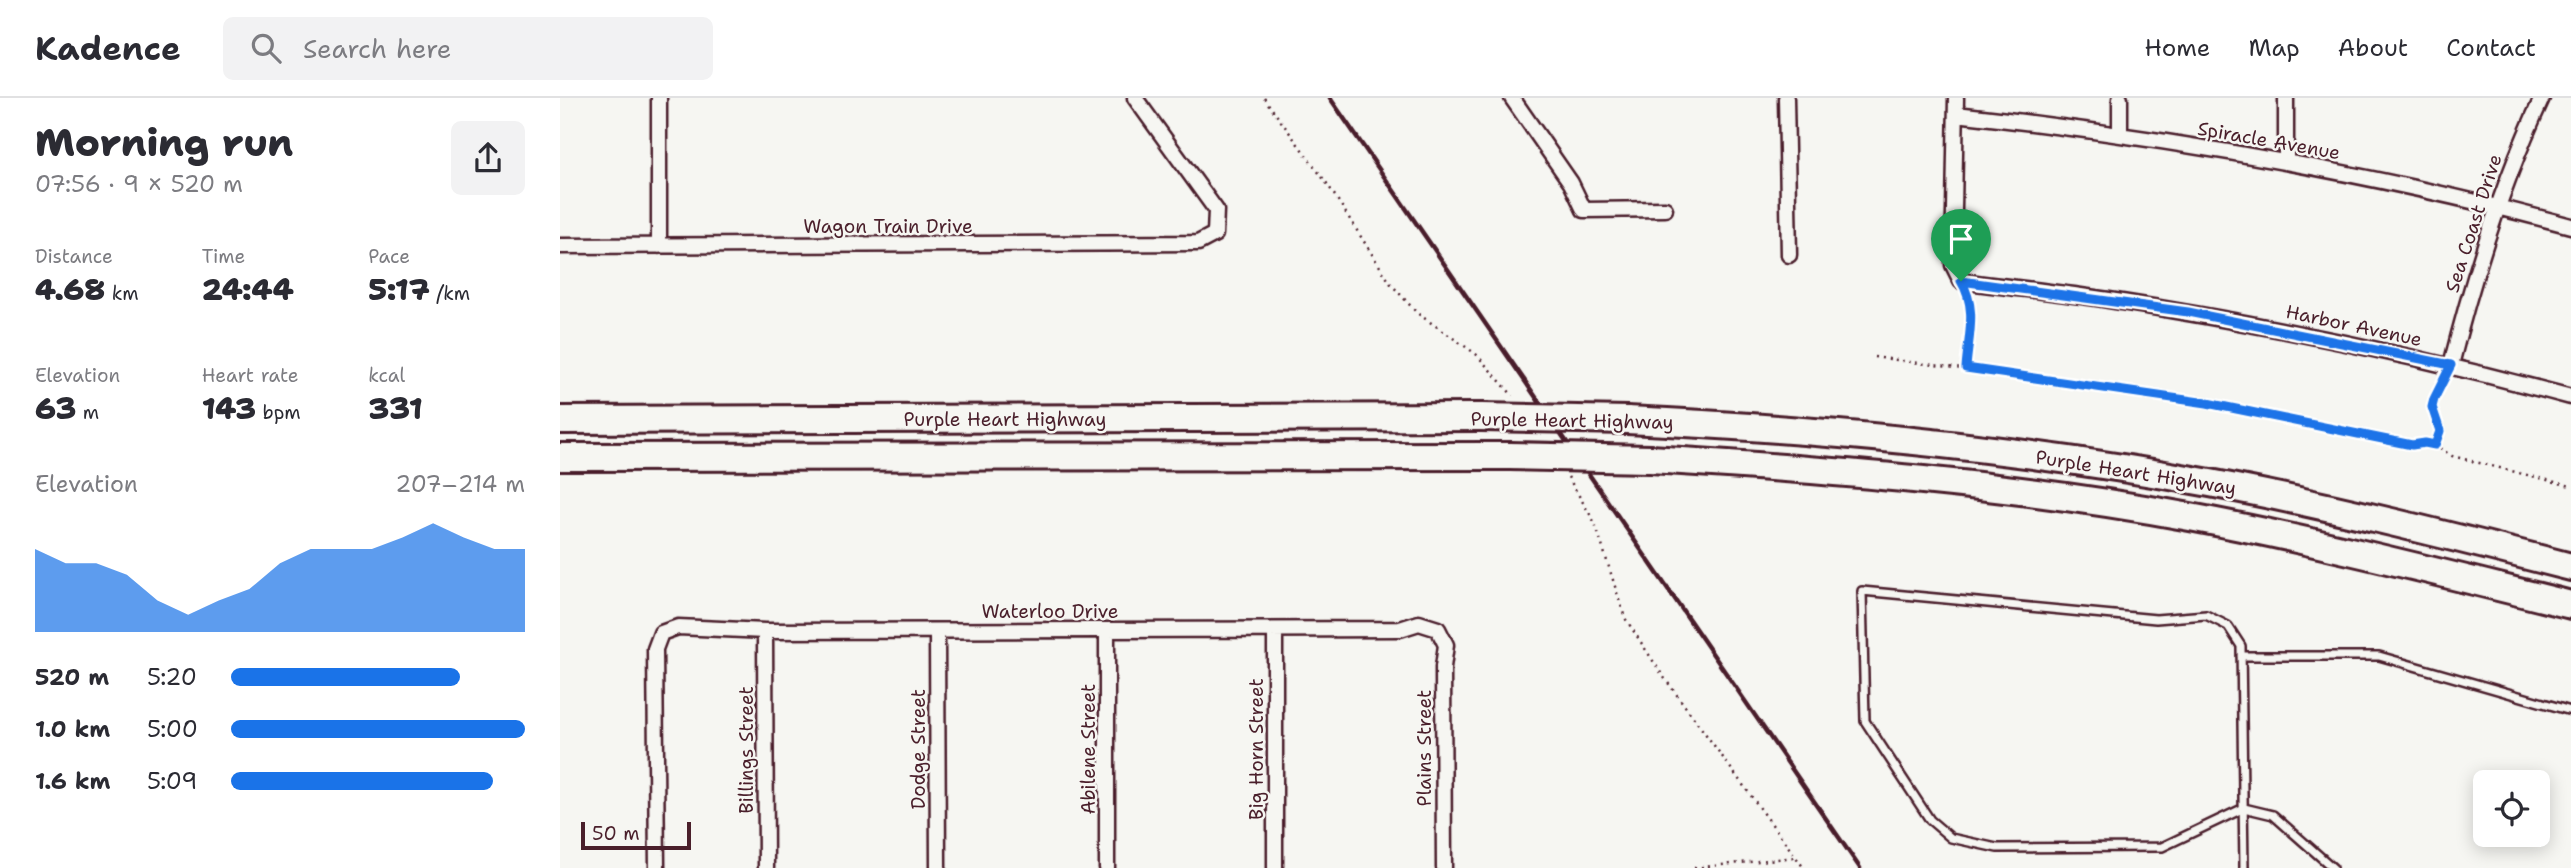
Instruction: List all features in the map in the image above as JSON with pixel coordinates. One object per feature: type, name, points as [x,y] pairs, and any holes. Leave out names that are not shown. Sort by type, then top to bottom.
[{"type":"highway","name":"Purple Heart Highway","points":[[560,420],[1480,417],[1759,426],[1913,440],[2117,467],[2382,518],[2571,567]]},
{"type":"highway","name":"Purple Heart Highway","points":[[560,457],[1510,456],[1650,459],[1835,470],[2020,492],[2190,517],[2354,552],[2571,605]]},
{"type":"street","points":[[659,98],[659,246]]},
{"type":"street","name":"Wagon Train Drive","points":[[560,246],[1198,243],[1214,234],[1216,210],[1135,98]]},
{"type":"street","points":[[1512,98],[1571,183],[1584,209],[1665,209]]},
{"type":"street","points":[[1786,98],[1789,255]]},
{"type":"street","points":[[1956,98],[1953,265],[1961,281]]},
{"type":"street","points":[[2120,98],[2120,135]]},
{"type":"street","points":[[2286,98],[2286,162]]},
{"type":"street","name":"Sea Coast Drive","points":[[2451,365],[2473,278],[2496,207],[2542,98]]},
{"type":"street","name":"Spiracle Avenue","points":[[1956,114],[2120,135],[2286,162],[2496,207],[2571,226]]},
{"type":"street","name":"Harbor Avenue","points":[[1961,281],[2188,312],[2451,365],[2571,397]]},
{"type":"street","name":"Waterloo Drive","points":[[657,868],[655,649],[661,633],[678,627],[765,631],[1275,630],[1400,629],[1419,623],[1438,629]]},
{"type":"street","name":"Plains Street","points":[[1438,629],[1446,645],[1443,667],[1444,868]]},
{"type":"street","name":"Abilene Street","points":[[1107,630],[1107,868]]},
{"type":"street","name":"Big Horn Street","points":[[1275,630],[1275,868]]},
{"type":"street","name":"Billings Street","points":[[765,631],[766,868]]},
{"type":"street","name":"Dodge Street","points":[[937,631],[937,868]]},
{"type":"lane","points":[[2245,868],[2244,808],[2241,656],[2241,646],[2228,626],[2206,615],[2156,619],[1862,591],[1865,721],[1930,820],[1951,838],[1997,848],[2162,847],[2244,808],[2273,815],[2333,868]]},
{"type":"lane","points":[[2241,656],[2379,656],[2571,711]]},
{"type":"path","points":[[1961,281],[1970,296],[1971,310],[1966,368]]},
{"type":"path","points":[[1874,357],[2195,401],[2412,445],[2425,443],[2435,445],[2452,456],[2571,486]]},
{"type":"path","points":[[2435,445],[2440,431],[2432,407],[2451,365]]},
{"type":"path","points":[[1694,868],[1797,857]]},
{"type":"railway","points":[[1330,98],[1860,868]]},
{"type":"route","points":[[1961,281],[2059,292],[2188,312],[2451,365],[2432,407],[2438,422],[2439,437],[2435,445],[2412,445],[2207,403],[1966,368],[1972,325],[1970,296],[1961,281]]}]
